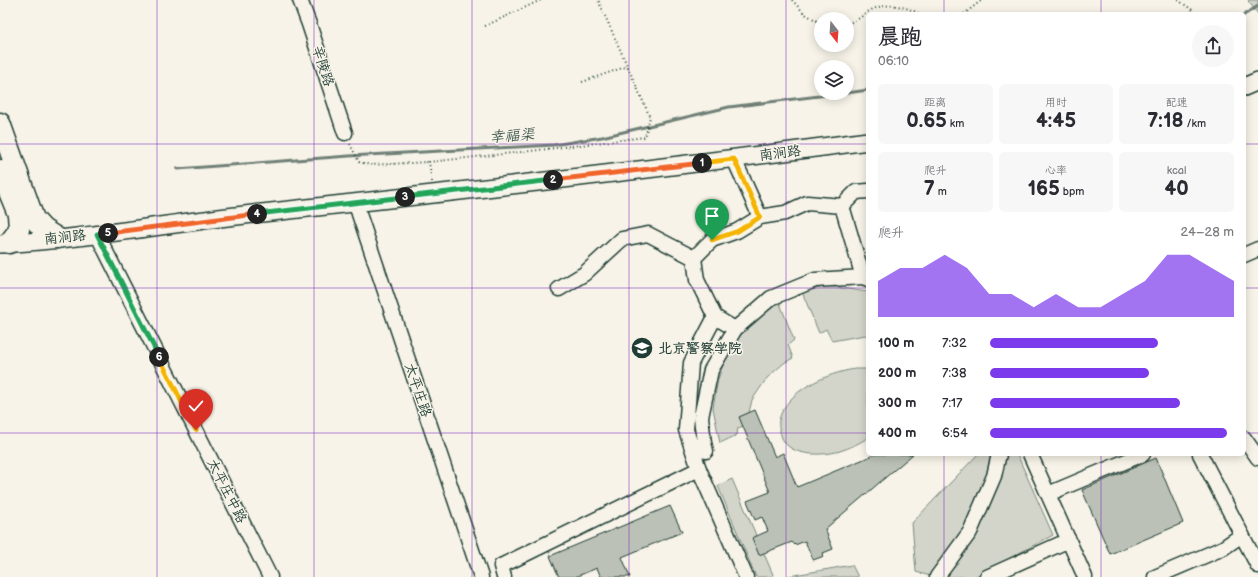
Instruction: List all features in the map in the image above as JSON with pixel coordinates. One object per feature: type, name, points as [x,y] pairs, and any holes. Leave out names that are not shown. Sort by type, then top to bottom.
[{"type":"highway","points":[[0,123],[34,219],[43,229],[57,238]]},
{"type":"highway","points":[[0,170],[18,214],[19,230],[5,244]]},
{"type":"main road","points":[[1246,86],[1258,81]]},
{"type":"main road","name":"南涧路","points":[[5,244],[260,213],[734,159],[866,141]]},
{"type":"street","name":"辛陵路","points":[[300,0],[345,133]]},
{"type":"street","points":[[734,159],[760,217]]},
{"type":"street","points":[[842,206],[856,192],[866,191]]},
{"type":"street","name":"太平庄路","points":[[356,202],[361,222],[481,577]]},
{"type":"street","points":[[694,258],[712,240],[738,231],[760,217],[785,213],[808,203],[842,206]]},
{"type":"street","points":[[706,451],[701,417],[711,370],[735,329],[771,298],[815,280],[866,275],[842,206]]},
{"type":"street","name":"太平庄中路","points":[[97,234],[270,577]]},
{"type":"street","points":[[559,289],[584,274],[622,239],[648,234],[694,258]]},
{"type":"street","points":[[1246,254],[1258,249]]},
{"type":"street","points":[[694,258],[697,280],[715,317],[735,329]]},
{"type":"street","points":[[715,317],[691,363],[686,430],[699,469],[746,577]]},
{"type":"street","points":[[1246,441],[1258,458]]},
{"type":"street","points":[[936,577],[970,532],[994,476],[999,456]]},
{"type":"street","points":[[1031,456],[1085,577]]},
{"type":"street","points":[[1048,494],[1138,456]]},
{"type":"street","points":[[1201,456],[1258,566]]},
{"type":"street","points":[[504,577],[500,566],[699,469]]},
{"type":"street","points":[[1155,577],[1223,548],[1242,535]]},
{"type":"street","points":[[987,577],[1069,540]]},
{"type":"path","points":[[485,26],[541,0]]},
{"type":"path","points":[[353,149],[359,162],[370,165],[429,162],[645,137],[650,117],[598,0]]},
{"type":"path","points":[[792,0],[805,14],[814,19]]},
{"type":"path","points":[[967,12],[982,0]]},
{"type":"path","points":[[1178,0],[1194,11]]},
{"type":"path","points":[[869,12],[876,8],[888,5],[907,7],[916,12]]},
{"type":"path","points":[[854,21],[866,14]]},
{"type":"path","points":[[582,82],[628,66]]},
{"type":"path","points":[[429,162],[433,194]]},
{"type":"shaded area","points":[[1258,0],[1258,14],[1248,1]]},
{"type":"shaded area","points":[[828,286],[866,292],[866,335],[832,341],[826,329],[819,333],[802,292]]},
{"type":"shaded area","points":[[779,301],[794,340],[788,345],[793,358],[784,363],[767,378],[752,400],[746,425],[738,428],[737,435],[720,443],[713,408],[718,379],[725,359],[739,333],[758,315]]},
{"type":"shaded area","points":[[866,369],[866,439],[844,450],[833,453],[808,454],[792,449],[782,438],[779,429],[779,420],[783,409],[799,392],[810,385],[833,374],[844,371]]},
{"type":"shaded area","points":[[976,456],[1018,456],[1053,535],[974,577],[934,577],[916,572],[912,523]]},
{"type":"shaded area","points":[[732,479],[774,577],[756,577],[718,486]]},
{"type":"shaded area","points":[[852,565],[858,577],[783,577]]},
{"type":"building","points":[[755,410],[775,457],[783,453],[797,487],[871,456],[911,456],[825,529],[833,549],[823,553],[824,556],[813,560],[805,541],[795,545],[792,542],[759,555],[752,538],[768,531],[762,517],[755,520],[747,501],[770,492],[739,417]]},
{"type":"building","points":[[1156,458],[1183,523],[1110,554],[1082,490]]},
{"type":"building","points":[[670,506],[682,532],[622,557],[630,577],[601,577],[597,568],[575,577],[559,577],[550,556]]},
{"type":"waterway","name":"幸福渠","points":[[1246,14],[1258,6]]},
{"type":"waterway","name":"幸福渠","points":[[854,92],[866,90]]},
{"type":"waterway","name":"幸福渠","points":[[177,169],[349,156],[554,145],[602,137],[729,107],[814,97]]},
{"type":"place","name":"北京警察学院","points":[[642,348]]},
{"type":"route","points":[[196,430],[97,234],[260,213],[734,159],[760,217],[738,231],[712,240]]}]
